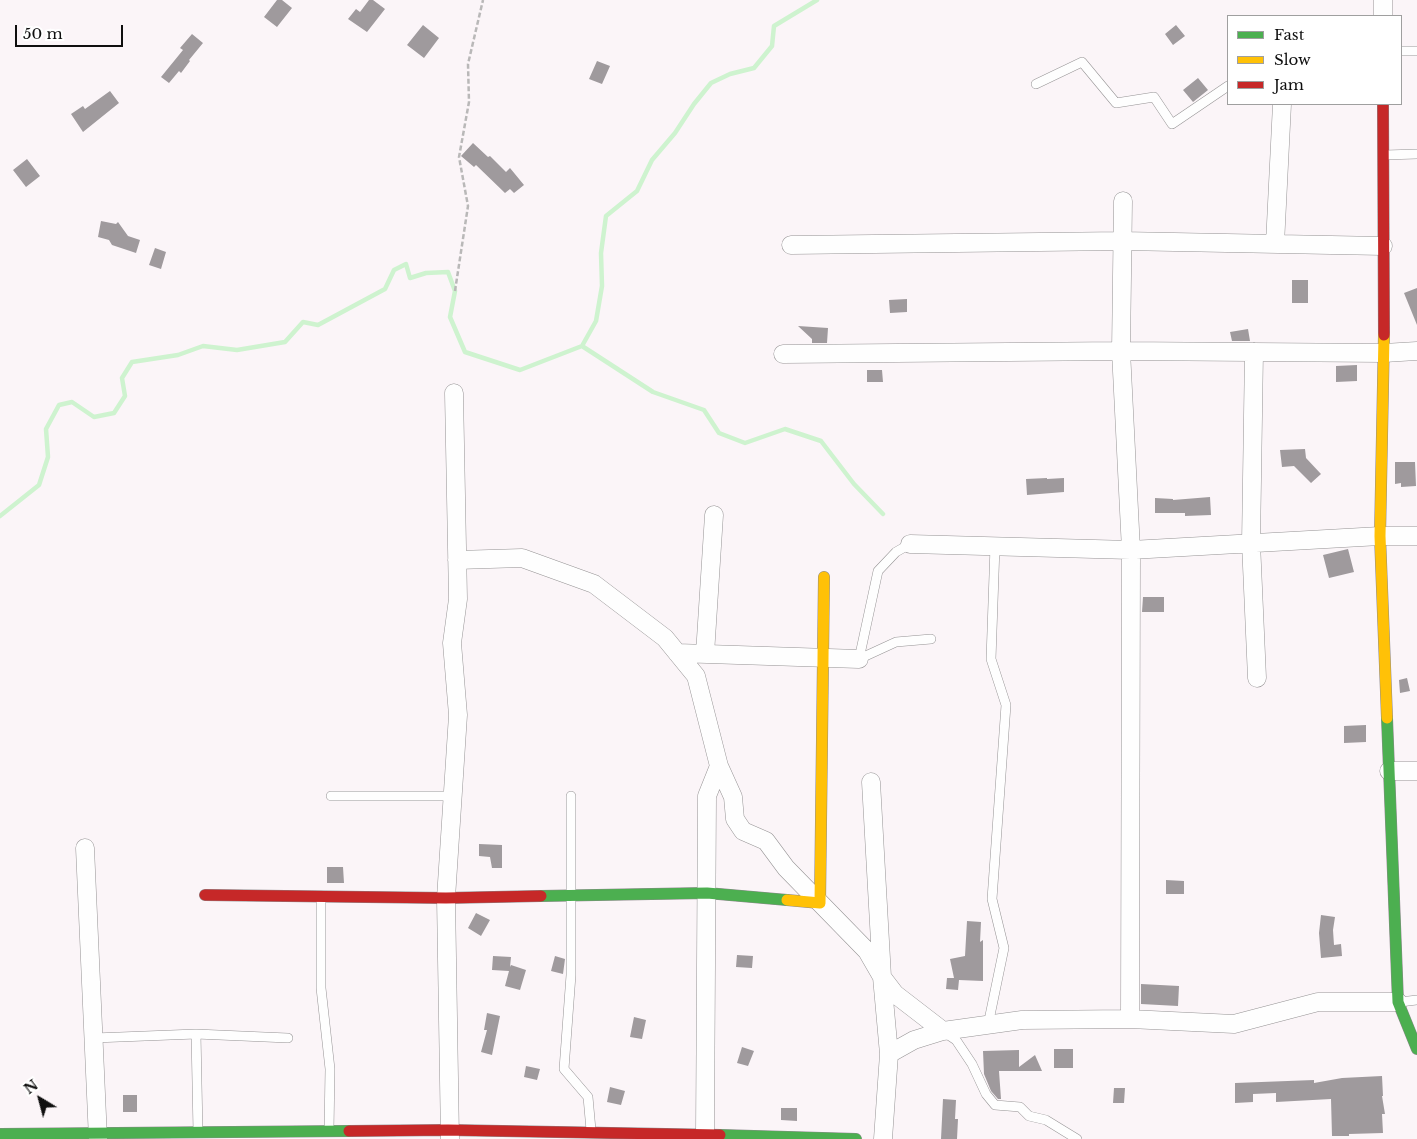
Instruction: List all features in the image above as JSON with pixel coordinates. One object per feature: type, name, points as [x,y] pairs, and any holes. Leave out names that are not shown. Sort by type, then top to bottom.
[{"type":"street","points":[[1383,0],[1383,15]]},
{"type":"street","points":[[1275,244],[1282,105]]},
{"type":"street","points":[[1383,105],[1384,353],[1380,536],[1398,1002],[1417,1048]]},
{"type":"street","points":[[1123,200],[1121,352],[1131,550],[1130,1019]]},
{"type":"street","points":[[791,245],[1122,241],[1383,246]]},
{"type":"street","points":[[783,354],[1384,353],[1417,351]]},
{"type":"street","points":[[1254,352],[1251,543],[1257,678]]},
{"type":"street","points":[[449,1134],[446,898],[458,715],[452,643],[458,599],[454,393]]},
{"type":"street","points":[[706,654],[714,515]]},
{"type":"street","points":[[910,544],[1131,550],[1380,536],[1417,536]]},
{"type":"street","points":[[457,560],[522,558],[594,584],[665,638],[696,676],[719,766],[733,797],[735,820],[743,831],[766,841],[786,868],[867,951],[882,977],[895,994],[943,1031]]},
{"type":"street","points":[[820,902],[824,577]]},
{"type":"street","points":[[677,653],[859,659]]},
{"type":"street","points":[[705,1134],[707,796],[719,766]]},
{"type":"street","points":[[1389,771],[1417,771]]},
{"type":"street","points":[[871,782],[882,977],[889,1054],[883,1139]]},
{"type":"street","points":[[85,848],[98,1135]]},
{"type":"street","points":[[205,895],[446,898],[706,893],[820,902]]},
{"type":"street","points":[[889,1054],[914,1040],[943,1031],[1022,1020],[1130,1019],[1234,1024],[1318,1002],[1398,1002]]},
{"type":"street","points":[[0,1134],[98,1135],[329,1132],[597,1135],[705,1134],[856,1139]]},
{"type":"lane","points":[[1402,51],[1417,51]]},
{"type":"lane","points":[[1036,84],[1082,62],[1116,103],[1154,97],[1172,124],[1227,87]]},
{"type":"lane","points":[[1383,155],[1417,154]]},
{"type":"lane","points":[[859,659],[878,571],[896,552],[910,544]]},
{"type":"lane","points":[[988,1025],[1004,948],[992,899],[1006,705],[991,658],[995,546]]},
{"type":"lane","points":[[859,659],[896,642],[931,639]]},
{"type":"lane","points":[[331,796],[453,796]]},
{"type":"lane","points":[[571,796],[571,975],[564,1069],[588,1097],[597,1135]]},
{"type":"lane","points":[[321,897],[321,988],[330,1069],[329,1132]]},
{"type":"lane","points":[[1398,1002],[1417,1000]]},
{"type":"lane","points":[[943,1031],[956,1040],[972,1064],[986,1094],[995,1105],[1020,1107],[1030,1116],[1046,1120],[1077,1139]]},
{"type":"lane","points":[[94,1038],[196,1034],[288,1038]]},
{"type":"lane","points":[[196,1034],[198,1133]]},
{"type":"path","points":[[455,290],[468,206],[459,157],[469,102],[468,64],[483,0]]},
{"type":"building","points":[[277,0],[282,0],[292,8],[277,27],[264,17]]},
{"type":"building","points":[[369,0],[373,0],[385,9],[367,32],[348,19],[356,9],[360,12]]},
{"type":"building","points":[[423,25],[439,38],[424,58],[407,45]]},
{"type":"building","points":[[1176,25],[1185,36],[1173,45],[1165,34]]},
{"type":"building","points":[[192,34],[203,43],[181,73],[179,71],[169,83],[161,77],[183,50],[180,48]]},
{"type":"building","points":[[597,61],[610,66],[602,84],[589,79]]},
{"type":"building","points":[[1198,78],[1208,90],[1193,102],[1183,90]]},
{"type":"building","points":[[110,91],[119,103],[83,132],[71,114],[83,106],[85,109]]},
{"type":"building","points":[[473,143],[506,172],[510,168],[524,185],[514,193],[510,189],[505,193],[476,165],[474,167],[461,156]]},
{"type":"building","points":[[27,159],[40,176],[26,187],[13,170]]},
{"type":"building","points":[[101,221],[116,224],[118,222],[128,236],[140,240],[136,253],[112,245],[109,240],[98,237]]},
{"type":"building","points":[[155,248],[166,252],[161,269],[149,265]]},
{"type":"building","points":[[1292,280],[1308,280],[1308,303],[1292,303]]},
{"type":"building","points":[[1417,288],[1417,325],[1404,293]]},
{"type":"building","points":[[907,299],[907,312],[890,313],[889,300]]},
{"type":"building","points":[[798,326],[828,328],[827,343],[812,343],[812,339]]},
{"type":"building","points":[[1248,329],[1250,341],[1232,341],[1230,332]]},
{"type":"building","points":[[1357,365],[1357,381],[1336,382],[1336,366]]},
{"type":"building","points":[[867,370],[882,370],[883,382],[867,382]]},
{"type":"building","points":[[1305,449],[1306,458],[1321,474],[1311,483],[1294,466],[1282,467],[1280,450]]},
{"type":"building","points":[[1395,462],[1415,462],[1416,486],[1401,487],[1401,483],[1395,484]]},
{"type":"building","points":[[1064,478],[1064,492],[1027,495],[1026,479]]},
{"type":"building","points":[[1210,497],[1211,515],[1185,516],[1185,513],[1155,513],[1155,498],[1173,500]]},
{"type":"building","points":[[1348,549],[1354,572],[1329,578],[1323,555]]},
{"type":"building","points":[[1143,597],[1164,597],[1164,612],[1142,612]]},
{"type":"building","points":[[1407,678],[1410,691],[1400,693],[1399,680]]},
{"type":"building","points":[[1366,725],[1366,742],[1344,743],[1344,726]]},
{"type":"building","points":[[479,844],[502,845],[502,868],[492,868],[490,857],[479,856]]},
{"type":"building","points":[[327,867],[343,867],[344,883],[327,883]]},
{"type":"building","points":[[1166,880],[1184,881],[1184,894],[1166,894]]},
{"type":"building","points":[[476,913],[490,920],[481,936],[468,928]]},
{"type":"building","points":[[1321,915],[1335,917],[1333,930],[1334,945],[1341,944],[1342,956],[1321,958],[1319,933]]},
{"type":"building","points":[[967,921],[981,922],[980,942],[983,940],[983,981],[959,980],[958,990],[946,989],[947,978],[954,978],[950,959],[965,956]]},
{"type":"building","points":[[737,955],[753,956],[752,968],[736,967]]},
{"type":"building","points":[[493,956],[511,957],[510,967],[511,965],[526,970],[520,990],[505,986],[509,971],[492,970]]},
{"type":"building","points":[[555,956],[565,959],[563,974],[551,971]]},
{"type":"building","points":[[1141,984],[1179,986],[1178,1006],[1141,1004]]},
{"type":"building","points":[[487,1013],[500,1016],[492,1055],[481,1052],[487,1030],[484,1030]]},
{"type":"building","points":[[634,1017],[646,1020],[642,1039],[630,1037]]},
{"type":"building","points":[[742,1047],[754,1051],[748,1066],[737,1063]]},
{"type":"building","points":[[1054,1049],[1073,1049],[1073,1068],[1054,1068]]},
{"type":"building","points":[[1019,1050],[1019,1067],[1035,1055],[1042,1071],[999,1071],[1001,1099],[998,1099],[991,1091],[984,1074],[983,1051]]},
{"type":"building","points":[[526,1066],[540,1069],[537,1080],[524,1077]]},
{"type":"building","points":[[1382,1076],[1382,1096],[1385,1114],[1382,1114],[1383,1133],[1332,1136],[1331,1099],[1276,1102],[1276,1093],[1253,1094],[1253,1102],[1235,1103],[1235,1083],[1314,1080],[1314,1083],[1342,1078]]},
{"type":"building","points":[[610,1087],[625,1091],[621,1105],[607,1102]]},
{"type":"building","points":[[1114,1088],[1125,1088],[1124,1103],[1113,1103]]},
{"type":"building","points":[[123,1095],[137,1095],[137,1112],[123,1112]]},
{"type":"building","points":[[943,1099],[956,1100],[955,1119],[958,1119],[957,1139],[941,1139]]},
{"type":"building","points":[[781,1108],[797,1108],[797,1121],[781,1120]]},
{"type":"waterway","points":[[0,516],[39,485],[48,457],[46,429],[59,405],[72,402],[94,417],[114,413],[125,396],[122,378],[132,362],[178,355],[203,346],[237,350],[285,342],[303,322],[318,325],[385,289],[394,270],[406,264],[410,278],[426,273],[448,272],[455,291],[450,317],[465,352],[520,370],[582,346],[596,321],[602,286],[601,253],[606,216],[637,191],[652,160],[675,133],[694,104],[711,83],[730,74],[754,68],[772,46],[774,26],[817,0]]},
{"type":"waterway","points":[[582,346],[653,392],[704,410],[719,433],[745,443],[785,429],[821,441],[854,484],[883,514]]},
{"type":"traffic: fast","points":[[1387,718],[1398,1002],[1417,1049]]},
{"type":"traffic: fast","points":[[541,896],[707,893],[787,900]]},
{"type":"traffic: fast","points":[[0,1134],[349,1131]]},
{"type":"traffic: fast","points":[[720,1135],[856,1139]]},
{"type":"traffic: slow","points":[[1384,335],[1380,536],[1387,718]]},
{"type":"traffic: slow","points":[[787,900],[820,903],[824,577]]},
{"type":"traffic: jam","points":[[1383,105],[1384,335]]},
{"type":"traffic: jam","points":[[205,895],[446,898],[541,896]]},
{"type":"traffic: jam","points":[[349,1131],[448,1130],[720,1135]]}]
